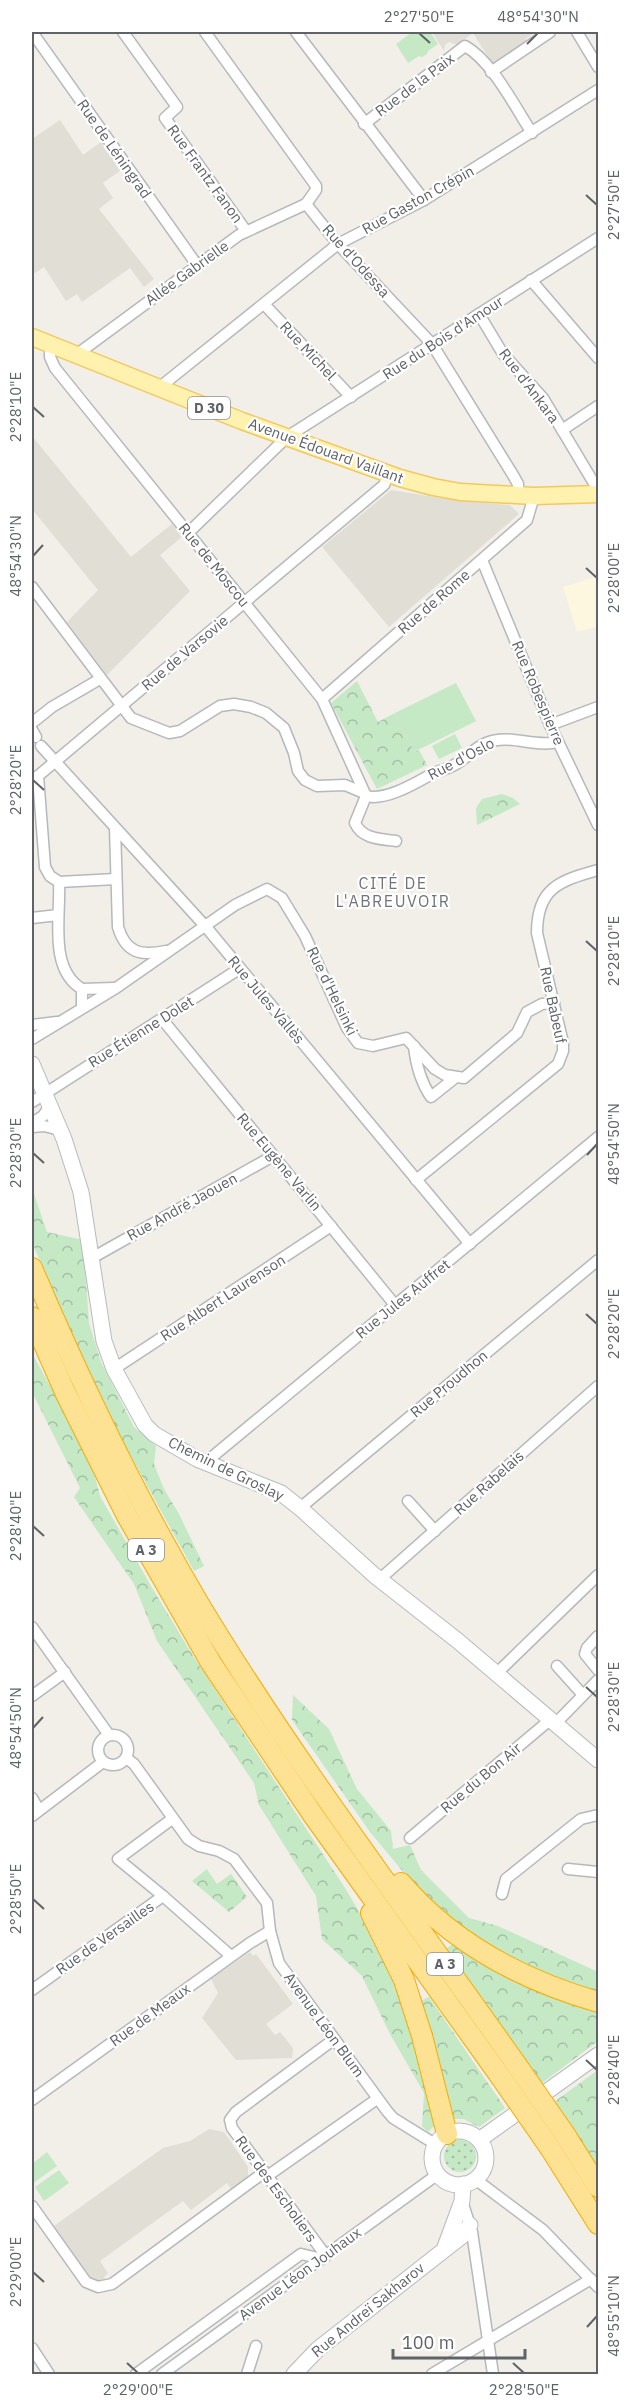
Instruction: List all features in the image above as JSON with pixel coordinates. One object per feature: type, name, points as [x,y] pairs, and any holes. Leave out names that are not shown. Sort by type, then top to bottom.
[{"type":"highway","name":"A 3","points":[[32,1268],[73,1363],[172,1556],[263,1704],[566,2136],[598,2187]]},
{"type":"highway","name":"A 3","points":[[32,1317],[97,1458],[198,1641],[313,1815],[500,2076],[550,2148],[598,2224]]},
{"type":"highway","points":[[374,1864],[399,1880],[416,1901],[464,1941],[494,1960],[530,1979],[598,2002]]},
{"type":"highway","points":[[368,1892],[371,1913],[404,1980],[422,2036],[441,2139]]},
{"type":"main road","name":"Avenue Édouard Vaillant","points":[[32,337],[287,437],[389,474],[451,490],[526,496],[598,494]]},
{"type":"street","name":"Rue de Léningrad","points":[[32,32],[197,265]]},
{"type":"street","name":"Rue Frantz Fanon","points":[[123,32],[177,107],[165,118],[246,231]]},
{"type":"street","points":[[204,32],[316,186],[316,190],[306,204]]},
{"type":"street","points":[[296,32],[424,200]]},
{"type":"street","points":[[532,133],[491,72],[550,32]]},
{"type":"street","points":[[577,32],[598,67]]},
{"type":"street","name":"Rue de la Paix","points":[[364,124],[465,46],[476,52],[491,72]]},
{"type":"street","name":"Rue Gaston Crépin","points":[[160,387],[338,244],[424,200],[598,90]]},
{"type":"street","name":"Allée Gabrielle","points":[[76,355],[246,231],[306,204]]},
{"type":"street","name":"Rue d'Odessa","points":[[306,204],[338,244],[432,344],[526,496]]},
{"type":"street","name":"Rue du Bois d'Amour","points":[[188,533],[287,437],[598,238]]},
{"type":"street","points":[[531,280],[598,358]]},
{"type":"street","name":"Rue Michel","points":[[264,304],[351,397]]},
{"type":"street","name":"Rue d'Ankara","points":[[479,314],[503,354],[543,398],[598,490]]},
{"type":"street","name":"Rue de Moscou","points":[[50,345],[50,357],[55,368],[322,699],[365,794]]},
{"type":"street","points":[[562,430],[598,406]]},
{"type":"street","name":"Rue de Varsovie","points":[[34,779],[384,485],[389,474]]},
{"type":"street","name":"Rue de Rome","points":[[322,699],[527,520],[526,496]]},
{"type":"street","name":"Rue Robespierre","points":[[482,560],[550,725],[598,825]]},
{"type":"street","points":[[32,587],[131,718],[169,733],[180,731],[220,706],[234,704],[266,713],[284,728],[298,771],[305,780],[317,786],[345,785],[365,794],[355,823],[357,827],[366,836],[396,841]]},
{"type":"street","points":[[32,723],[52,707],[100,679]]},
{"type":"street","points":[[550,725],[598,707]]},
{"type":"street","name":"Rue Jules Vallès","points":[[36,738],[54,762],[206,927],[470,1245]]},
{"type":"street","name":"Rue d'Oslo","points":[[365,794],[374,798],[411,787],[432,774],[456,765],[484,743],[498,739],[549,744],[558,741]]},
{"type":"street","points":[[34,779],[36,813],[45,867],[50,876],[59,882],[116,879]]},
{"type":"street","points":[[115,828],[118,927],[125,942],[142,954],[175,949]]},
{"type":"street","name":"Rue Babeuf","points":[[416,1180],[558,1064],[563,1051],[563,1043],[537,933],[537,914],[551,888],[598,870]]},
{"type":"street","points":[[59,882],[61,965],[67,976],[82,990],[116,988]]},
{"type":"street","name":"Rue d'Helsinki","points":[[206,927],[235,905],[267,889],[282,898],[304,936],[347,1028],[358,1043],[373,1046],[406,1038],[414,1046]]},
{"type":"street","points":[[32,918],[58,915]]},
{"type":"street","points":[[32,1039],[116,988],[206,927]]},
{"type":"street","points":[[134,976],[135,951]]},
{"type":"street","name":"Rue Étienne Dolet","points":[[32,1125],[43,1116],[41,1101],[239,969]]},
{"type":"street","points":[[82,990],[82,1008]]},
{"type":"street","points":[[414,1046],[435,1069],[445,1076],[464,1078],[517,1033],[527,1012],[542,1004],[554,1003]]},
{"type":"street","name":"Rue Eugène Varlin","points":[[162,1019],[395,1305]]},
{"type":"street","points":[[32,1025],[61,1021]]},
{"type":"street","points":[[414,1046],[416,1066],[425,1089],[431,1097],[456,1077]]},
{"type":"street","name":"Chemin de Groslay","points":[[32,1064],[41,1101],[60,1130],[81,1192],[104,1341],[114,1370],[145,1425],[175,1446],[208,1463],[272,1488],[300,1508],[380,1579],[598,1758]]},
{"type":"street","points":[[32,1125],[60,1130]]},
{"type":"street","name":"Rue Jules Auffret","points":[[208,1463],[212,1457],[598,1137]]},
{"type":"street","name":"Rue André Jaouen","points":[[92,1258],[273,1156]]},
{"type":"street","name":"Rue Albert Laurenson","points":[[114,1370],[331,1226]]},
{"type":"street","name":"Rue Proudhon","points":[[300,1508],[598,1260]]},
{"type":"street","name":"Rue Rabelais","points":[[380,1579],[598,1386]]},
{"type":"street","points":[[408,1501],[435,1531]]},
{"type":"street","points":[[496,1673],[598,1575]]},
{"type":"street","name":"Avenue Léon Blum","points":[[32,1627],[110,1736],[119,1736],[123,1739],[128,1748],[126,1758],[134,1764],[188,1839],[234,1859],[267,1903],[270,1931],[279,1963],[377,2099],[393,2118],[441,2139]]},
{"type":"street","points":[[598,1636],[587,1648],[585,1654],[598,1670]]},
{"type":"street","points":[[557,1666],[584,1695]]},
{"type":"street","points":[[32,1696],[65,1672]]},
{"type":"street","name":"Rue du Bon Air","points":[[410,1838],[554,1721],[598,1680]]},
{"type":"street","points":[[110,1736],[99,1744],[98,1754],[103,1762],[113,1765],[126,1758]]},
{"type":"street","points":[[32,1798],[35,1813],[103,1762]]},
{"type":"street","points":[[502,1894],[506,1879],[581,1819],[598,1815]]},
{"type":"street","points":[[163,1896],[118,1858],[172,1819]]},
{"type":"street","points":[[568,1869],[598,1872]]},
{"type":"street","name":"Rue de Versailles","points":[[32,1990],[163,1896],[231,1956]]},
{"type":"street","name":"Rue de Meaux","points":[[32,2100],[231,1956],[270,1931]]},
{"type":"street","name":"Rue des Escholiers","points":[[324,2257],[232,2128],[230,2120],[236,2112],[333,2040]]},
{"type":"street","points":[[480,2140],[598,2055]]},
{"type":"street","points":[[32,2206],[86,2282],[98,2287],[112,2284],[377,2099]]},
{"type":"street","points":[[464,2131],[480,2140],[486,2156],[481,2173],[469,2181],[448,2182],[438,2174],[432,2158],[441,2139],[464,2131]]},
{"type":"street","name":"Avenue Léon Jouhaux","points":[[162,2374],[438,2174]]},
{"type":"street","points":[[444,2248],[469,2181]]},
{"type":"street","points":[[432,2374],[595,2283],[543,2230],[469,2181]]},
{"type":"street","points":[[462,2201],[466,2231],[474,2248],[493,2374]]},
{"type":"street","name":"Rue Andreï Sakharov","points":[[294,2374],[318,2349],[466,2231]]},
{"type":"street","points":[[136,2374],[301,2254],[324,2257]]},
{"type":"street","points":[[247,2374],[256,2346]]},
{"type":"street","points":[[32,2349],[49,2374]]},
{"type":"shaded area","points":[[432,32],[536,32],[525,39],[527,42],[496,64],[492,63],[473,33],[457,45],[449,42],[445,45],[444,51]]},
{"type":"shaded area","points":[[60,120],[83,155],[101,142],[121,170],[103,183],[113,198],[99,209],[154,279],[144,287],[130,268],[82,302],[77,294],[66,301],[44,267],[32,275],[32,139]]},
{"type":"shaded area","points":[[32,436],[131,557],[172,524],[182,537],[160,555],[190,591],[107,675],[67,622],[98,590],[32,509]]},
{"type":"shaded area","points":[[391,490],[459,501],[510,505],[519,514],[389,627],[322,547]]},
{"type":"shaded area","points":[[598,576],[598,626],[577,632],[563,587]]},
{"type":"shaded area","points":[[250,1952],[253,1956],[256,1954],[293,2004],[266,2024],[275,2035],[280,2032],[293,2048],[292,2058],[236,2060],[202,2018],[218,1993],[211,1979]]},
{"type":"shaded area","points":[[209,2129],[224,2132],[248,2167],[248,2178],[232,2190],[227,2183],[191,2210],[183,2201],[100,2261],[108,2273],[104,2277],[106,2281],[91,2282],[51,2228],[163,2148],[190,2141]]},
{"type":"green space","points":[[412,32],[430,32],[438,44],[427,54],[408,63],[396,44]]},
{"type":"green space","points":[[357,681],[378,722],[395,713],[414,752],[419,750],[427,765],[377,789],[331,703]]},
{"type":"green space","points":[[456,683],[476,721],[414,752],[395,713]]},
{"type":"green space","points":[[455,734],[462,748],[439,759],[432,746]]},
{"type":"green space","points":[[502,794],[513,798],[520,804],[477,825],[476,808],[482,799]]},
{"type":"green space","points":[[32,1188],[47,1232],[83,1240],[89,1323],[101,1362],[134,1427],[156,1446],[154,1464],[164,1489],[204,1566],[194,1571],[116,1429],[67,1327],[32,1242]]},
{"type":"green space","points":[[32,1353],[91,1461],[100,1496],[151,1586],[195,1659],[345,1888],[379,1945],[404,1997],[437,2123],[428,2132],[422,2126],[424,2093],[390,2034],[362,1976],[322,1939],[316,1896],[259,1805],[254,1783],[157,1641],[134,1584],[74,1497],[80,1488],[32,1392]]},
{"type":"green space","points":[[293,1695],[329,1729],[357,1789],[391,1831],[393,1849],[410,1845],[421,1870],[469,1918],[498,1926],[598,1972],[598,1996],[519,1967],[469,1936],[420,1892],[370,1832],[292,1720]]},
{"type":"green space","points":[[207,1869],[217,1884],[231,1874],[247,1897],[229,1912],[192,1881]]},
{"type":"green space","points":[[455,1942],[598,2007],[598,2041],[542,2083],[446,1949]]},
{"type":"green space","points":[[429,1997],[505,2108],[479,2127],[464,2119],[448,2119],[416,2003]]},
{"type":"green space","points":[[598,2070],[598,2168],[554,2102]]},
{"type":"green space","points":[[460,2140],[472,2144],[476,2156],[472,2168],[460,2172],[448,2168],[444,2156],[448,2144]]},
{"type":"green space","points":[[47,2152],[57,2166],[32,2184],[32,2164]]},
{"type":"green space","points":[[59,2170],[69,2183],[44,2201],[35,2187]]},
{"type":"district","name":"CITÉ DE L'ABREUVOIR","points":[[393,892]]}]
